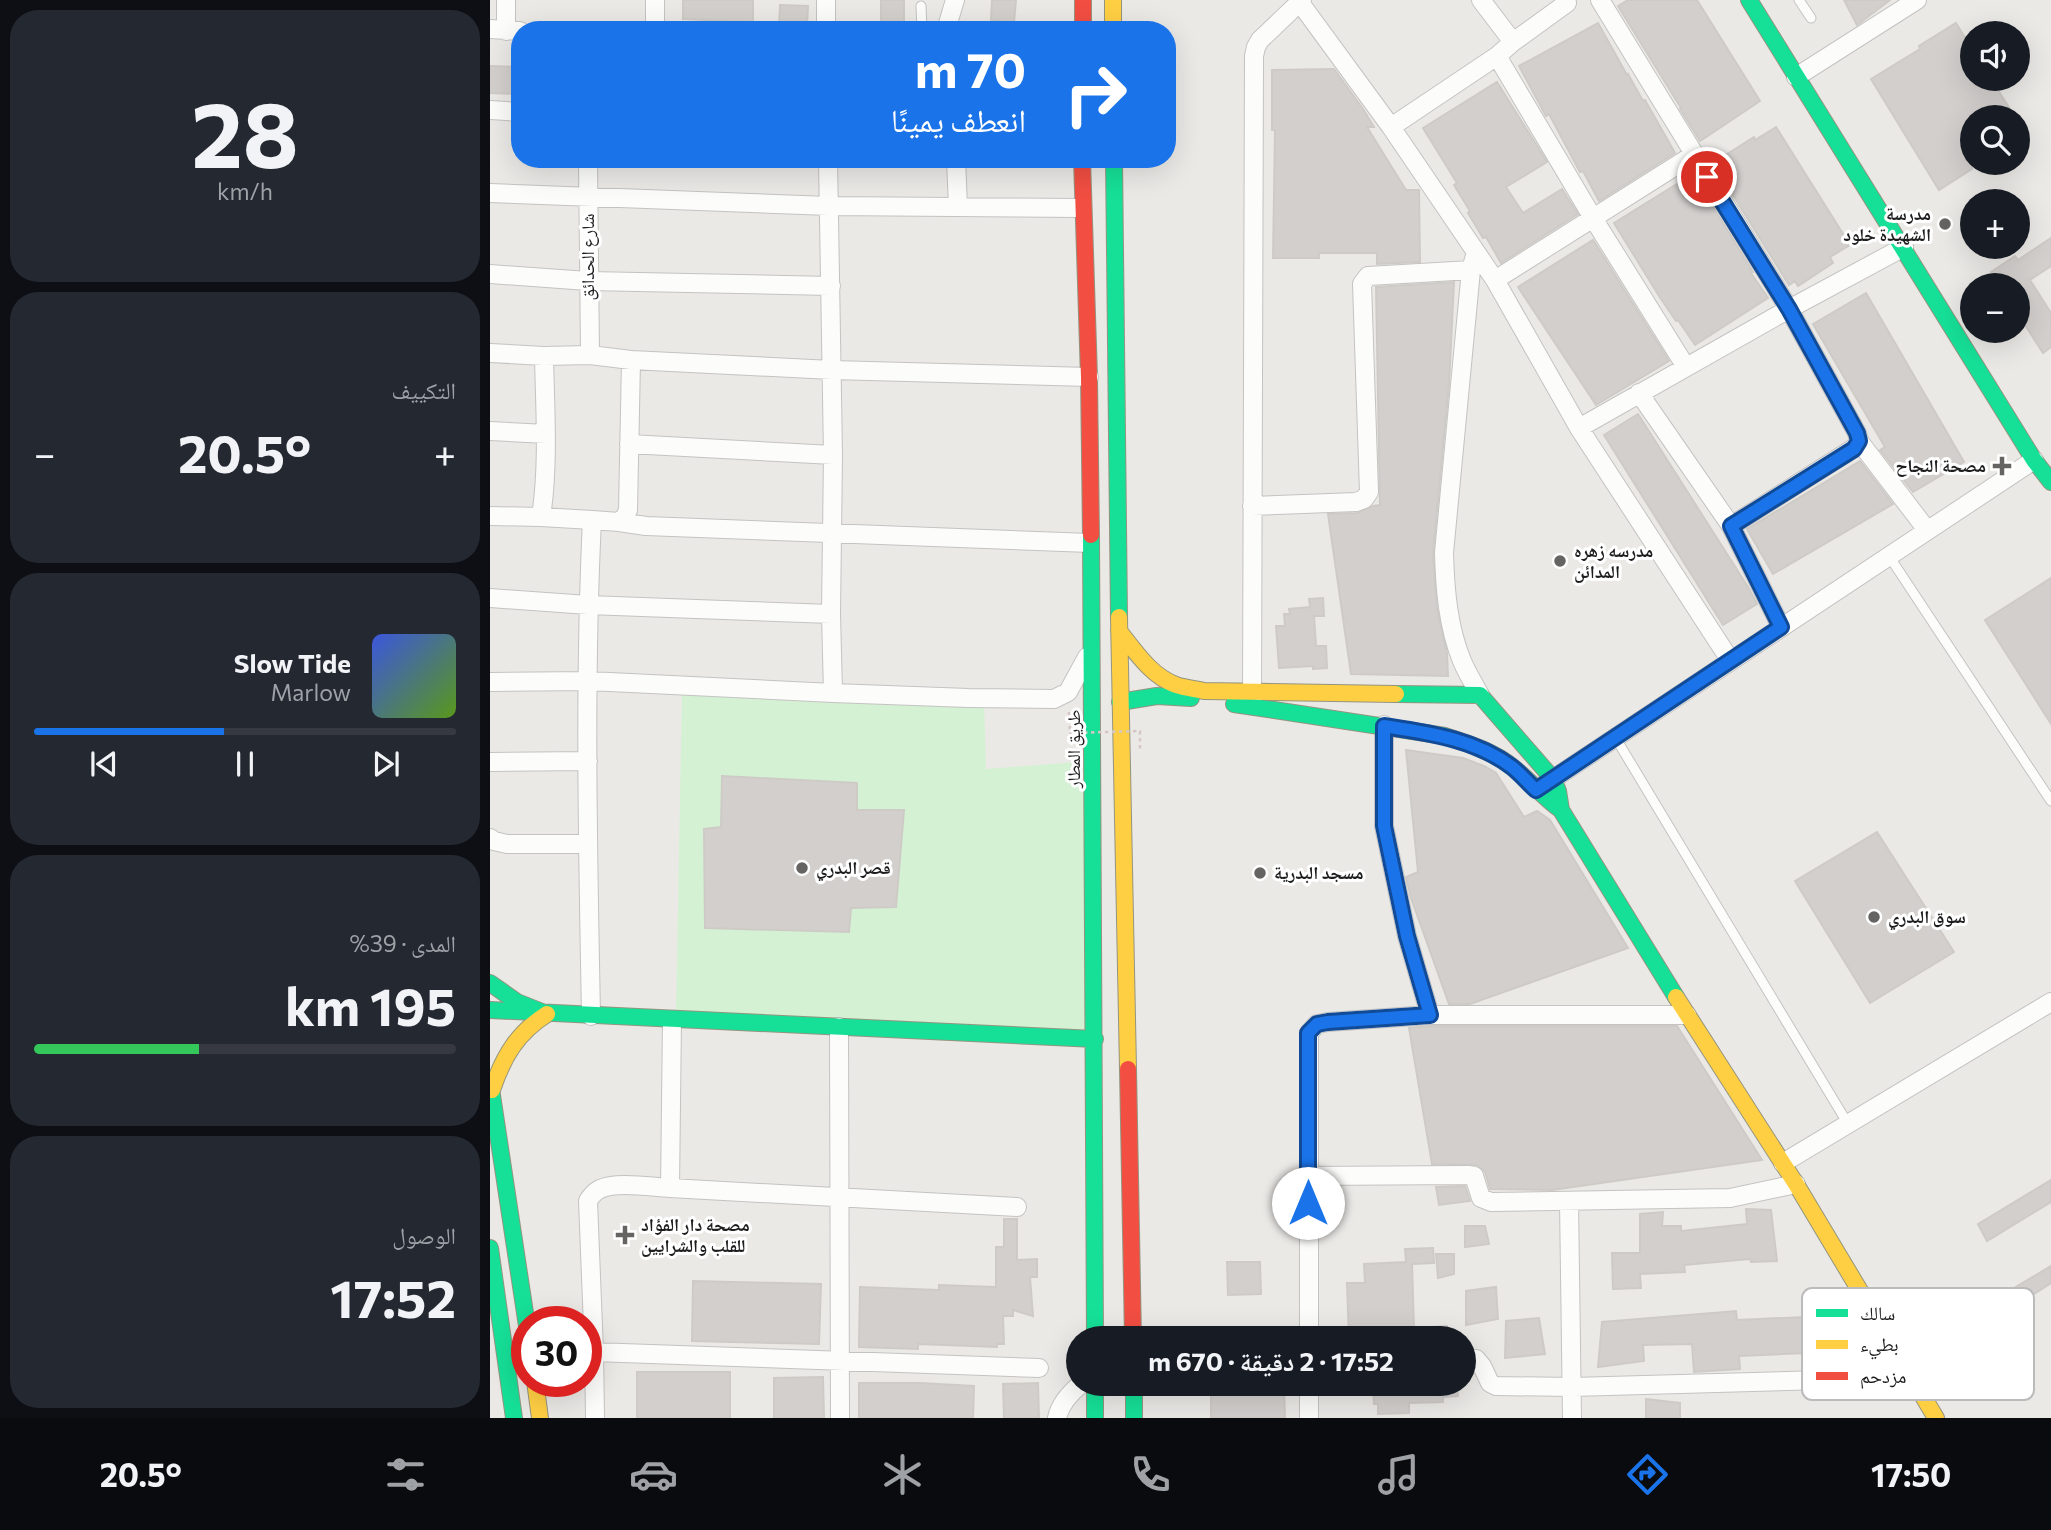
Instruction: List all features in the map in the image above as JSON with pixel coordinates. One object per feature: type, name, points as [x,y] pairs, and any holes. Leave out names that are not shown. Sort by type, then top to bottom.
[{"type":"main road","points":[[1083,0],[1083,21]]},
{"type":"main road","points":[[1113,0],[1113,21]]},
{"type":"main road","points":[[1749,0],[2034,460],[2051,482]]},
{"type":"main road","name":"طريق المطار","points":[[1083,168],[1092,648],[1095,1326]]},
{"type":"main road","points":[[1114,168],[1120,702],[1133,1326]]},
{"type":"main road","points":[[2034,460],[2051,449]]},
{"type":"main road","points":[[1119,631],[1151,669],[1176,685],[1445,736],[1471,744],[1516,770],[1545,799],[1561,810]]},
{"type":"main road","points":[[1120,702],[1157,695],[1252,699],[1480,695],[1553,779],[1561,810],[1687,1015],[1783,1163],[1857,1288]]},
{"type":"main road","points":[[490,983],[515,1002],[547,1014]]},
{"type":"main road","points":[[490,1010],[1095,1039]]},
{"type":"main road","points":[[524,1306],[491,1086],[516,1038],[533,1022],[547,1014]]},
{"type":"main road","points":[[490,1248],[514,1418]]},
{"type":"main road","points":[[1133,1418],[1134,1396]]},
{"type":"main road","points":[[1137,1396],[1142,1418]]},
{"type":"main road","points":[[537,1397],[540,1418]]},
{"type":"main road","points":[[1925,1400],[1936,1418]]},
{"type":"main road","points":[[1088,1418],[1095,1410]]},
{"type":"street","points":[[505,30],[506,0]]},
{"type":"street","points":[[655,0],[655,21]]},
{"type":"street","points":[[825,0],[826,21]]},
{"type":"street","points":[[949,21],[955,0]]},
{"type":"street","points":[[1481,0],[1513,42]]},
{"type":"street","points":[[1600,0],[1789,309],[1859,441],[1927,530]]},
{"type":"street","points":[[1796,77],[1917,0]]},
{"type":"street","points":[[1252,699],[1254,56],[1260,40],[1300,1],[1391,127],[1476,252],[1579,428],[1730,660]]},
{"type":"street","points":[[1391,127],[1497,56],[1567,1]]},
{"type":"street","points":[[1497,56],[1686,367]]},
{"type":"street","points":[[490,110],[511,111]]},
{"type":"street","points":[[1494,280],[1693,155]]},
{"type":"street","name":"شارع الحدائق","points":[[588,168],[590,355]]},
{"type":"street","points":[[828,168],[833,455],[833,694]]},
{"type":"street","points":[[956,168],[958,207]]},
{"type":"street","points":[[490,193],[829,206],[1082,208]]},
{"type":"street","points":[[1579,428],[1904,247]]},
{"type":"street","points":[[1476,252],[1471,270],[1444,553],[1445,590],[1452,630],[1462,660],[1480,695]]},
{"type":"street","points":[[1252,506],[1356,502],[1364,499],[1369,492],[1362,284],[1368,276],[1471,270]]},
{"type":"street","points":[[490,274],[588,281],[831,286]]},
{"type":"street","points":[[490,353],[590,355],[631,360],[832,370],[1088,377]]},
{"type":"street","points":[[541,517],[546,434],[544,356]]},
{"type":"street","points":[[619,522],[625,517],[628,505],[631,360]]},
{"type":"street","points":[[1639,393],[1731,526],[1781,627]]},
{"type":"street","points":[[490,431],[546,434]]},
{"type":"street","points":[[1731,526],[1854,449],[1859,441]]},
{"type":"street","points":[[629,444],[833,455]]},
{"type":"street","points":[[1536,790],[2034,460]]},
{"type":"street","points":[[490,516],[592,520],[646,526],[1090,543]]},
{"type":"street","points":[[591,1016],[588,605],[592,520]]},
{"type":"street","points":[[490,598],[588,605],[831,614]]},
{"type":"street","points":[[490,682],[589,681],[833,694],[1054,699],[1063,696],[1072,687],[1092,648]]},
{"type":"street","points":[[1384,726],[1384,826],[1407,936],[1430,1015]]},
{"type":"street","points":[[490,761],[588,761]]},
{"type":"street","points":[[490,838],[507,844],[588,844]]},
{"type":"street","points":[[1783,1163],[2051,1002]]},
{"type":"street","points":[[1309,1326],[1308,1033],[1317,1024],[1430,1015],[1687,1015]]},
{"type":"street","points":[[670,1188],[672,1020]]},
{"type":"street","points":[[839,1027],[840,1418]]},
{"type":"street","points":[[1308,1176],[1468,1174],[1474,1176],[1481,1198],[1486,1201],[1730,1198],[1796,1184]]},
{"type":"street","points":[[592,1306],[588,1201],[602,1188],[670,1188],[1017,1207]]},
{"type":"street","points":[[1569,1201],[1573,1418]]},
{"type":"street","points":[[602,1352],[1039,1368]]},
{"type":"street","points":[[1476,1359],[1490,1383],[1496,1385],[1572,1387],[1802,1381]]},
{"type":"street","points":[[1057,1418],[1069,1396]]},
{"type":"street","points":[[1309,1396],[1309,1418]]},
{"type":"street","points":[[595,1397],[595,1418]]},
{"type":"lane","points":[[1799,0],[1811,18]]},
{"type":"lane","points":[[922,6],[922,21]]},
{"type":"lane","points":[[1889,556],[2051,801]]},
{"type":"lane","points":[[1615,737],[1848,1124]]},
{"type":"path","points":[[1069,712],[1070,733],[1140,731],[1140,751]]},
{"type":"green space","points":[[682,689],[984,700],[986,769],[1089,761],[1091,1036],[676,1014]]},
{"type":"building","points":[[683,0],[753,0],[753,21],[683,19]]},
{"type":"building","points":[[881,0],[904,0],[904,21],[881,21]]},
{"type":"building","points":[[992,0],[1016,0],[1014,21],[991,20]]},
{"type":"building","points":[[1628,0],[1697,0],[1760,101],[1700,141],[1618,6]]},
{"type":"building","points":[[1844,0],[1890,0],[1857,25]]},
{"type":"building","points":[[780,5],[808,6],[807,21],[779,21]]},
{"type":"building","points":[[1598,23],[1675,153],[1599,201],[1549,114],[1546,116],[1519,66]]},
{"type":"building","points":[[1956,23],[1960,30],[1960,91],[1999,91],[2007,105],[1960,105],[1960,175],[1963,175],[1939,190],[1871,79],[1920,49],[1919,46]]},
{"type":"building","points":[[490,66],[511,67],[511,94],[490,93]]},
{"type":"building","points":[[1334,69],[1374,127],[1367,127],[1406,190],[1419,190],[1420,262],[1377,264],[1377,253],[1319,253],[1319,258],[1273,258],[1275,130],[1272,130],[1272,70]]},
{"type":"building","points":[[1497,82],[1547,162],[1506,187],[1523,213],[1562,189],[1578,214],[1501,263],[1468,213],[1470,211],[1454,185],[1457,183],[1423,128]]},
{"type":"building","points":[[1776,127],[1850,245],[1830,257],[1833,263],[1798,286],[1795,281],[1789,285],[1713,163],[1754,137],[1755,140]]},
{"type":"building","points":[[1690,176],[1706,202],[1709,200],[1768,298],[1695,345],[1659,296],[1614,223]]},
{"type":"building","points":[[2051,238],[2051,266],[2030,280],[2030,273],[1991,272],[2010,259],[2030,259],[2030,252]]},
{"type":"building","points":[[1593,240],[1669,361],[1596,405],[1518,287]]},
{"type":"building","points":[[2030,280],[2051,313],[2051,347],[2043,353],[2030,333]]},
{"type":"building","points":[[1454,282],[1449,384],[1433,553],[1437,609],[1447,653],[1448,676],[1351,674],[1328,514],[1357,513],[1380,505],[1376,287]]},
{"type":"building","points":[[1866,293],[1964,462],[1913,492],[1880,450],[1885,447],[1813,324]]},
{"type":"building","points":[[1638,414],[1757,604],[1723,625],[1604,435]]},
{"type":"building","points":[[1860,461],[1893,504],[1773,574],[1747,529]]},
{"type":"building","points":[[2051,578],[2051,724],[1985,620]]},
{"type":"building","points":[[1323,598],[1324,616],[1314,616],[1316,646],[1326,646],[1327,668],[1279,668],[1276,626],[1285,626],[1284,614],[1290,614],[1289,609],[1310,607],[1309,599]]},
{"type":"building","points":[[1406,750],[1463,758],[1484,766],[1496,773],[1524,817],[1537,811],[1550,820],[1628,948],[1470,1004],[1449,1004],[1406,877],[1418,872]]},
{"type":"building","name":"قصر البدري","points":[[722,776],[857,783],[857,810],[904,810],[896,907],[851,908],[849,932],[705,928],[704,829],[721,827]]},
{"type":"building","name":"سوق البدري","points":[[1877,832],[1954,952],[1870,1003],[1795,881]]},
{"type":"building","points":[[1677,1026],[1762,1160],[1552,1190],[1490,1189],[1485,1172],[1477,1165],[1432,1164],[1409,1028]]},
{"type":"building","points":[[2051,1180],[2051,1202],[1987,1241],[1978,1224]]},
{"type":"building","points":[[1465,1186],[1470,1201],[1439,1205],[1436,1187]]},
{"type":"building","points":[[1746,1209],[1771,1210],[1777,1261],[1751,1262],[1750,1259],[1684,1265],[1685,1272],[1640,1274],[1641,1288],[1613,1289],[1612,1253],[1640,1253],[1640,1214],[1663,1212],[1662,1226],[1681,1226],[1681,1231],[1747,1224]]},
{"type":"building","points":[[1004,1219],[1017,1219],[1017,1260],[1037,1259],[1037,1277],[1030,1277],[1033,1316],[1013,1310],[1013,1316],[1003,1316],[1004,1344],[997,1344],[997,1347],[918,1344],[918,1349],[859,1347],[860,1287],[939,1290],[939,1285],[996,1287],[996,1247],[1004,1247]]},
{"type":"building","points":[[1465,1226],[1485,1226],[1489,1244],[1465,1247]]},
{"type":"building","points":[[1433,1248],[1434,1263],[1412,1264],[1414,1326],[1349,1326],[1347,1283],[1365,1283],[1364,1264],[1406,1262],[1405,1249]]},
{"type":"building","points":[[1436,1254],[1454,1254],[1454,1274],[1438,1278]]},
{"type":"building","points":[[1227,1262],[1260,1262],[1261,1294],[1228,1295]]},
{"type":"building","points":[[2051,1266],[2051,1283],[2034,1294],[2034,1288],[2014,1288]]},
{"type":"building","points":[[693,1281],[821,1284],[819,1344],[692,1341]]},
{"type":"building","points":[[1496,1287],[1498,1319],[1466,1325],[1466,1291]]},
{"type":"building","points":[[1736,1311],[1737,1320],[1802,1317],[1802,1353],[1739,1356],[1740,1369],[1694,1372],[1692,1344],[1643,1345],[1644,1361],[1598,1367],[1602,1322]]},
{"type":"building","points":[[1539,1318],[1545,1354],[1505,1358],[1506,1321]]},
{"type":"building","points":[[637,1372],[730,1372],[730,1418],[637,1418]]},
{"type":"building","points":[[823,1377],[824,1418],[774,1418],[774,1378]]},
{"type":"building","points":[[859,1383],[974,1386],[973,1418],[859,1418]]},
{"type":"building","points":[[1038,1383],[1039,1418],[1004,1418],[1003,1384]]},
{"type":"building","points":[[1211,1396],[1284,1396],[1285,1418],[1211,1418]]},
{"type":"building","points":[[1374,1396],[1458,1396],[1443,1397],[1443,1402],[1409,1403],[1409,1413],[1378,1414],[1378,1404],[1374,1404]]},
{"type":"building","points":[[1646,1399],[1680,1403],[1680,1418],[1646,1418]]},
{"type":"traffic: fast","points":[[1749,0],[2034,460],[2051,482]]},
{"type":"traffic: fast","points":[[1114,168],[1119,617]]},
{"type":"traffic: fast","points":[[1091,535],[1095,1326]]},
{"type":"traffic: fast","points":[[1396,694],[1480,695],[1553,779],[1561,810],[1676,997]]},
{"type":"traffic: fast","points":[[1120,702],[1157,696],[1191,698]]},
{"type":"traffic: fast","points":[[1234,704],[1445,736],[1482,749],[1507,763],[1561,810]]},
{"type":"traffic: fast","points":[[490,983],[517,1002],[547,1014]]},
{"type":"traffic: fast","points":[[490,1010],[1095,1039]]},
{"type":"traffic: fast","points":[[490,1082],[524,1306]]},
{"type":"traffic: fast","points":[[490,1248],[514,1418]]},
{"type":"traffic: fast","points":[[1095,1396],[1095,1418]]},
{"type":"traffic: fast","points":[[1134,1396],[1134,1418]]},
{"type":"traffic: slow","points":[[1113,0],[1113,21]]},
{"type":"traffic: slow","points":[[1119,617],[1128,1069]]},
{"type":"traffic: slow","points":[[1119,631],[1151,669],[1167,681],[1183,687],[1204,691],[1396,694]]},
{"type":"traffic: slow","points":[[1676,997],[1796,1184],[1858,1288]]},
{"type":"traffic: slow","points":[[492,1090],[512,1047],[527,1029],[547,1014]]},
{"type":"traffic: slow","points":[[537,1397],[540,1418]]},
{"type":"traffic: slow","points":[[1925,1400],[1936,1418]]},
{"type":"traffic: jam","points":[[1083,0],[1083,21]]},
{"type":"traffic: jam","points":[[1082,168],[1091,535]]},
{"type":"traffic: jam","points":[[1128,1069],[1133,1326]]},
{"type":"place","name":"مدرسة الشهيدة خلود","points":[[1945,224]]},
{"type":"place","name":"مصحة النجاح","points":[[2002,466]]},
{"type":"place","name":"مدرسه زهره المدائن","points":[[1560,561]]},
{"type":"place","name":"قصر البدري","points":[[802,868]]},
{"type":"place","name":"مسجد البدرية","points":[[1260,873]]},
{"type":"place","name":"سوق البدري","points":[[1874,917]]},
{"type":"place","name":"مصحة دار الفؤاد للقلب والشرايين","points":[[625,1235]]},
{"type":"route","points":[[1308,1203],[1308,1033],[1317,1024],[1328,1022],[1430,1015],[1407,936],[1384,826],[1384,726],[1445,736],[1471,744],[1502,760],[1536,790],[1781,627],[1731,526],[1854,449],[1859,441],[1789,309],[1707,177]]}]
